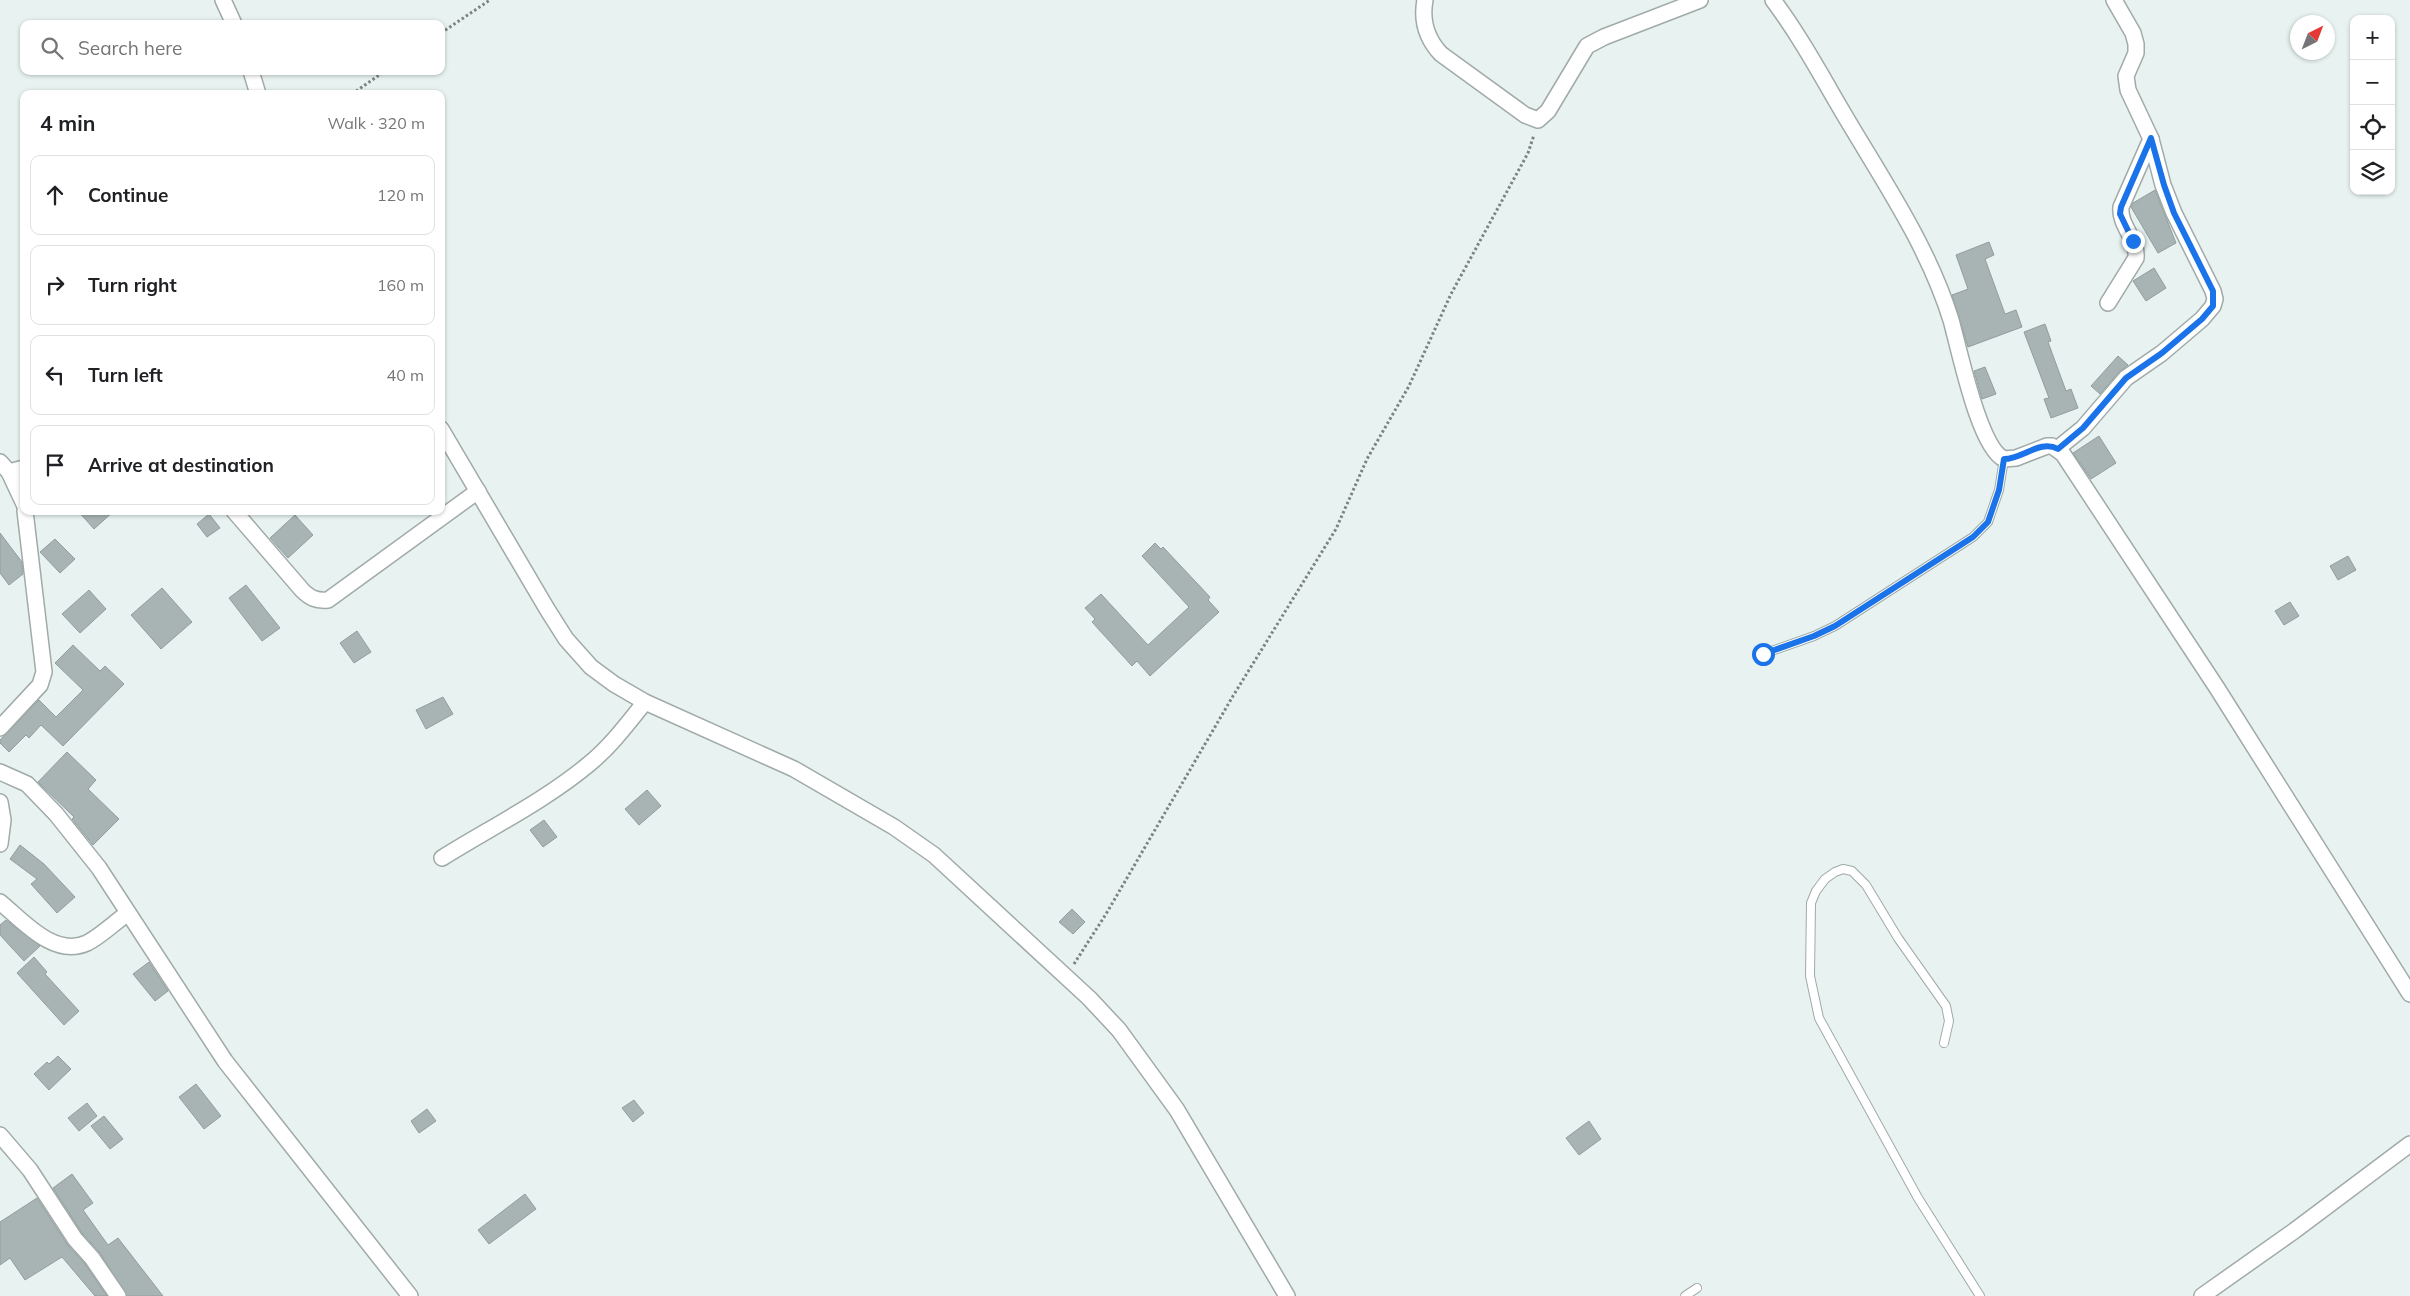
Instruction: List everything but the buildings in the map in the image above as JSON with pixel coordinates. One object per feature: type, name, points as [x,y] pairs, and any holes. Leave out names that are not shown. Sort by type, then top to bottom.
[{"type":"street","points":[[223,0],[232,20]]},
{"type":"street","points":[[1425,0],[1424,22],[1427,34],[1436,49],[1525,115],[1538,120],[1548,111],[1579,56],[1587,46],[1604,37],[1700,0]]},
{"type":"street","points":[[1773,0],[1915,233],[1937,282],[1951,321],[1963,374],[1992,448],[2004,459],[2016,458],[2041,446],[2052,446],[2063,454],[2217,688],[2410,994]]},
{"type":"street","points":[[2058,449],[2083,428],[2126,378],[2162,353],[2202,319],[2213,306],[2213,291],[2174,213],[2151,138],[2126,81],[2126,76],[2136,53],[2136,44],[2114,0]]},
{"type":"street","points":[[253,75],[257,90]]},
{"type":"street","points":[[2108,303],[2136,258],[2133,241],[2120,214],[2121,207],[2151,138]]},
{"type":"street","points":[[445,436],[566,639],[591,667],[614,684],[645,702],[794,769],[894,827],[934,855],[1119,1030],[1147,1066],[1177,1110],[1288,1296]]},
{"type":"street","points":[[4,467],[20,468]]},
{"type":"street","points":[[4,467],[20,497]]},
{"type":"street","points":[[237,515],[302,590],[310,598],[319,601],[328,600],[478,491]]},
{"type":"street","points":[[0,728],[40,685],[44,672],[25,515]]},
{"type":"street","points":[[442,858],[566,782],[609,745],[645,702]]},
{"type":"street","points":[[0,772],[27,784],[56,814],[99,868],[226,1061],[409,1296]]},
{"type":"street","points":[[0,802],[3,820],[0,844]]},
{"type":"street","points":[[0,902],[48,941],[62,947],[74,947],[88,942],[128,913]]},
{"type":"street","points":[[0,1135],[30,1170],[75,1239],[92,1258],[118,1296]]},
{"type":"street","points":[[2202,1296],[2294,1231],[2410,1144]]},
{"type":"lane","points":[[1763,654],[1814,636],[1835,626],[1973,537],[1988,522],[1999,490],[2004,459]]},
{"type":"lane","points":[[1944,1043],[1950,1021],[1946,1006],[1898,938],[1866,885],[1852,871],[1843,869],[1825,879],[1816,891],[1811,903],[1810,976],[1819,1018],[1918,1198],[1980,1296]]},
{"type":"lane","points":[[1685,1296],[1697,1288]]},
{"type":"path","points":[[445,30],[490,0]]},
{"type":"path","points":[[358,90],[379,75]]},
{"type":"path","points":[[1065,977],[1106,914],[1233,696],[1336,529],[1367,459],[1408,386],[1451,294],[1528,153],[1538,120]]},
{"type":"route","points":[[1763,654],[1814,636],[1835,626],[1973,537],[1988,522],[1999,490],[2004,459],[2016,458],[2041,446],[2052,446],[2058,449],[2083,428],[2126,378],[2162,353],[2208,313],[2215,299],[2213,291],[2174,213],[2151,138],[2121,207],[2120,214],[2133,241]]}]
